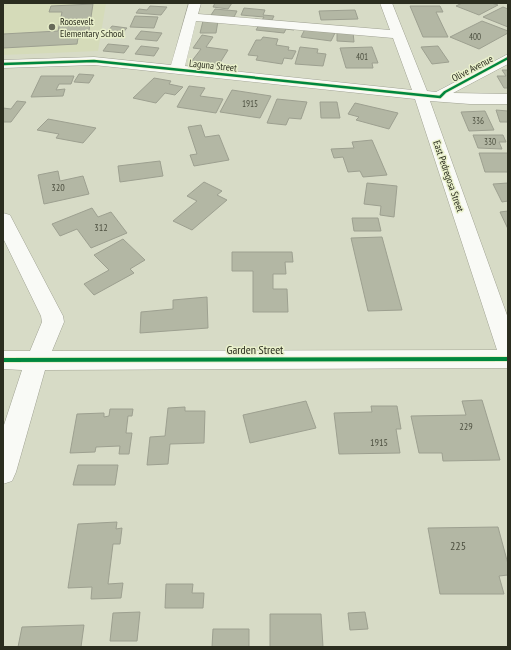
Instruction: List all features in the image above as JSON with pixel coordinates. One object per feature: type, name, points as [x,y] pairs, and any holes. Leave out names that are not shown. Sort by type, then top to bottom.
[{"type":"street","points":[[178,70],[195,3]]},
{"type":"street","name":"East Pedregosa Street","points":[[386,3],[421,95],[508,350]]},
{"type":"street","points":[[192,17],[398,34]]},
{"type":"street","name":"Olive Avenue","points":[[440,96],[508,58]]},
{"type":"street","name":"Laguna Street","points":[[3,64],[94,61],[421,95]]},
{"type":"street","points":[[421,95],[470,99],[508,99]]},
{"type":"street","points":[[3,220],[52,316],[51,328],[30,380],[3,472]]},
{"type":"street","name":"Garden Street","points":[[3,360],[508,359]]},
{"type":"shaded area","name":"Roosevelt Elementary School","points":[[3,3],[106,3],[98,51],[3,55]]},
{"type":"building","points":[[215,3],[232,3],[228,9],[213,7]]},
{"type":"building","points":[[462,3],[491,3],[498,5],[479,15],[456,6]]},
{"type":"building","points":[[93,4],[88,37],[78,38],[77,44],[3,48],[3,34],[58,31],[62,12],[49,12],[51,6]]},
{"type":"building","points":[[150,6],[167,7],[161,15],[136,13],[139,9],[147,10]]},
{"type":"building","points":[[410,6],[440,6],[443,12],[436,12],[448,37],[423,37]]},
{"type":"building","points":[[503,7],[508,9],[508,27],[483,17]]},
{"type":"building","points":[[244,8],[265,10],[263,15],[274,16],[272,20],[262,20],[264,17],[241,15]]},
{"type":"building","points":[[215,9],[237,11],[234,17],[211,15]]},
{"type":"building","points":[[355,10],[358,19],[321,20],[319,11]]},
{"type":"building","points":[[135,16],[158,17],[154,28],[130,27]]},
{"type":"building","points":[[203,21],[218,21],[216,33],[200,33]]},
{"type":"building","points":[[482,21],[508,31],[508,33],[479,49],[450,37]]},
{"type":"building","points":[[259,25],[295,29],[286,29],[284,33],[256,30]]},
{"type":"building","points":[[112,26],[127,28],[119,37],[105,35]]},
{"type":"building","points":[[305,29],[335,33],[331,41],[301,37]]},
{"type":"building","points":[[141,31],[162,33],[157,41],[135,39]]},
{"type":"building","points":[[337,32],[353,32],[354,42],[337,41]]},
{"type":"building","points":[[202,35],[213,37],[206,47],[228,50],[218,66],[191,62],[201,49],[193,48]]},
{"type":"building","points":[[263,37],[278,39],[276,45],[289,47],[288,50],[296,51],[292,59],[284,58],[282,64],[256,60],[258,56],[248,55],[256,40],[261,40]]},
{"type":"building","points":[[108,44],[129,46],[124,53],[103,51]]},
{"type":"building","points":[[141,46],[159,48],[154,56],[135,54]]},
{"type":"building","points":[[438,46],[449,62],[432,64],[421,47]]},
{"type":"building","points":[[300,47],[318,49],[317,53],[326,54],[323,66],[295,64]]},
{"type":"building","points":[[372,47],[378,63],[372,63],[373,68],[346,68],[340,48]]},
{"type":"building","points":[[502,70],[508,70],[508,88],[504,88],[497,76],[506,76]]},
{"type":"building","points":[[79,74],[94,75],[89,83],[74,82]]},
{"type":"building","points":[[41,76],[74,76],[71,84],[59,84],[56,90],[65,89],[63,96],[31,97]]},
{"type":"building","points":[[154,78],[171,81],[169,84],[183,87],[175,95],[165,93],[156,103],[133,98]]},
{"type":"building","points":[[189,86],[205,88],[200,96],[223,99],[216,113],[177,107]]},
{"type":"building","points":[[232,90],[271,96],[260,118],[220,112]]},
{"type":"building","points":[[277,99],[307,102],[301,119],[289,118],[286,125],[267,123]]},
{"type":"building","points":[[17,101],[26,102],[11,122],[3,122],[3,108],[11,109]]},
{"type":"building","points":[[320,102],[337,102],[340,118],[321,118]]},
{"type":"building","points":[[355,103],[398,113],[389,129],[356,120],[359,117],[348,114]]},
{"type":"building","points":[[496,110],[508,111],[508,122],[500,122]]},
{"type":"building","points":[[485,111],[494,130],[469,131],[461,112]]},
{"type":"building","points":[[48,119],[96,128],[83,143],[56,138],[59,134],[37,130]]},
{"type":"building","points":[[201,125],[205,137],[219,135],[229,160],[194,166],[190,155],[197,154],[188,127]]},
{"type":"building","points":[[473,135],[503,135],[506,142],[499,142],[502,149],[478,148]]},
{"type":"building","points":[[372,140],[387,175],[363,177],[360,171],[348,172],[343,157],[334,158],[331,149],[354,148],[352,142]]},
{"type":"building","points":[[479,153],[508,153],[508,172],[485,172]]},
{"type":"building","points":[[160,161],[163,176],[120,182],[118,166]]},
{"type":"building","points":[[58,171],[60,181],[83,176],[89,194],[44,204],[38,175]]},
{"type":"building","points":[[204,182],[222,191],[217,195],[227,200],[192,230],[173,221],[197,201],[187,196]]},
{"type":"building","points":[[367,183],[397,186],[394,217],[380,215],[381,206],[364,204]]},
{"type":"building","points":[[508,183],[508,201],[502,202],[493,184]]},
{"type":"building","points":[[92,208],[98,217],[111,212],[127,233],[91,248],[77,229],[60,236],[52,224]]},
{"type":"building","points":[[508,211],[508,229],[500,212]]},
{"type":"building","points":[[352,218],[378,218],[381,231],[354,231]]},
{"type":"building","points":[[382,237],[402,310],[368,311],[351,238]]},
{"type":"building","points":[[123,239],[145,260],[130,269],[134,273],[94,295],[84,284],[109,270],[94,255]]},
{"type":"building","points":[[232,252],[292,252],[293,262],[285,262],[286,274],[273,274],[273,289],[287,289],[288,312],[253,312],[253,271],[232,271]]},
{"type":"building","points":[[207,297],[208,328],[140,333],[141,312],[173,309],[173,300]]},
{"type":"building","points":[[482,400],[500,460],[443,461],[442,453],[419,453],[411,416],[466,415],[462,401]]},
{"type":"building","points":[[306,401],[316,428],[250,443],[243,415]]},
{"type":"building","points":[[371,406],[397,406],[401,429],[396,429],[400,453],[339,454],[334,413],[372,412]]},
{"type":"building","points":[[185,407],[185,411],[205,411],[204,443],[170,444],[168,464],[147,465],[150,437],[165,436],[168,408]]},
{"type":"building","points":[[110,409],[133,409],[132,416],[128,416],[126,433],[132,433],[129,454],[119,454],[120,446],[96,447],[95,452],[70,453],[77,414],[104,413],[104,417],[109,416]]},
{"type":"building","points":[[78,465],[118,465],[115,485],[73,485]]},
{"type":"building","points":[[117,522],[116,529],[122,528],[120,544],[113,544],[108,584],[123,583],[121,598],[91,599],[92,587],[68,588],[78,524]]},
{"type":"building","points":[[498,527],[508,564],[508,575],[499,576],[504,594],[440,594],[428,528]]},
{"type":"building","points":[[166,584],[193,584],[192,593],[204,593],[203,608],[165,608]]},
{"type":"building","points":[[140,612],[137,641],[110,641],[113,613]]},
{"type":"building","points":[[365,612],[368,629],[350,630],[348,613]]},
{"type":"building","points":[[270,614],[321,614],[323,647],[270,647]]},
{"type":"building","points":[[84,625],[81,647],[18,647],[22,627]]},
{"type":"building","points":[[213,629],[249,629],[249,647],[212,647]]},
{"type":"cycle path","points":[[3,64],[94,61],[440,97],[445,92],[508,58]]},
{"type":"cycle path","points":[[3,360],[508,359]]},
{"type":"place","name":"Roosevelt Elementary School","points":[[52,27]]}]
